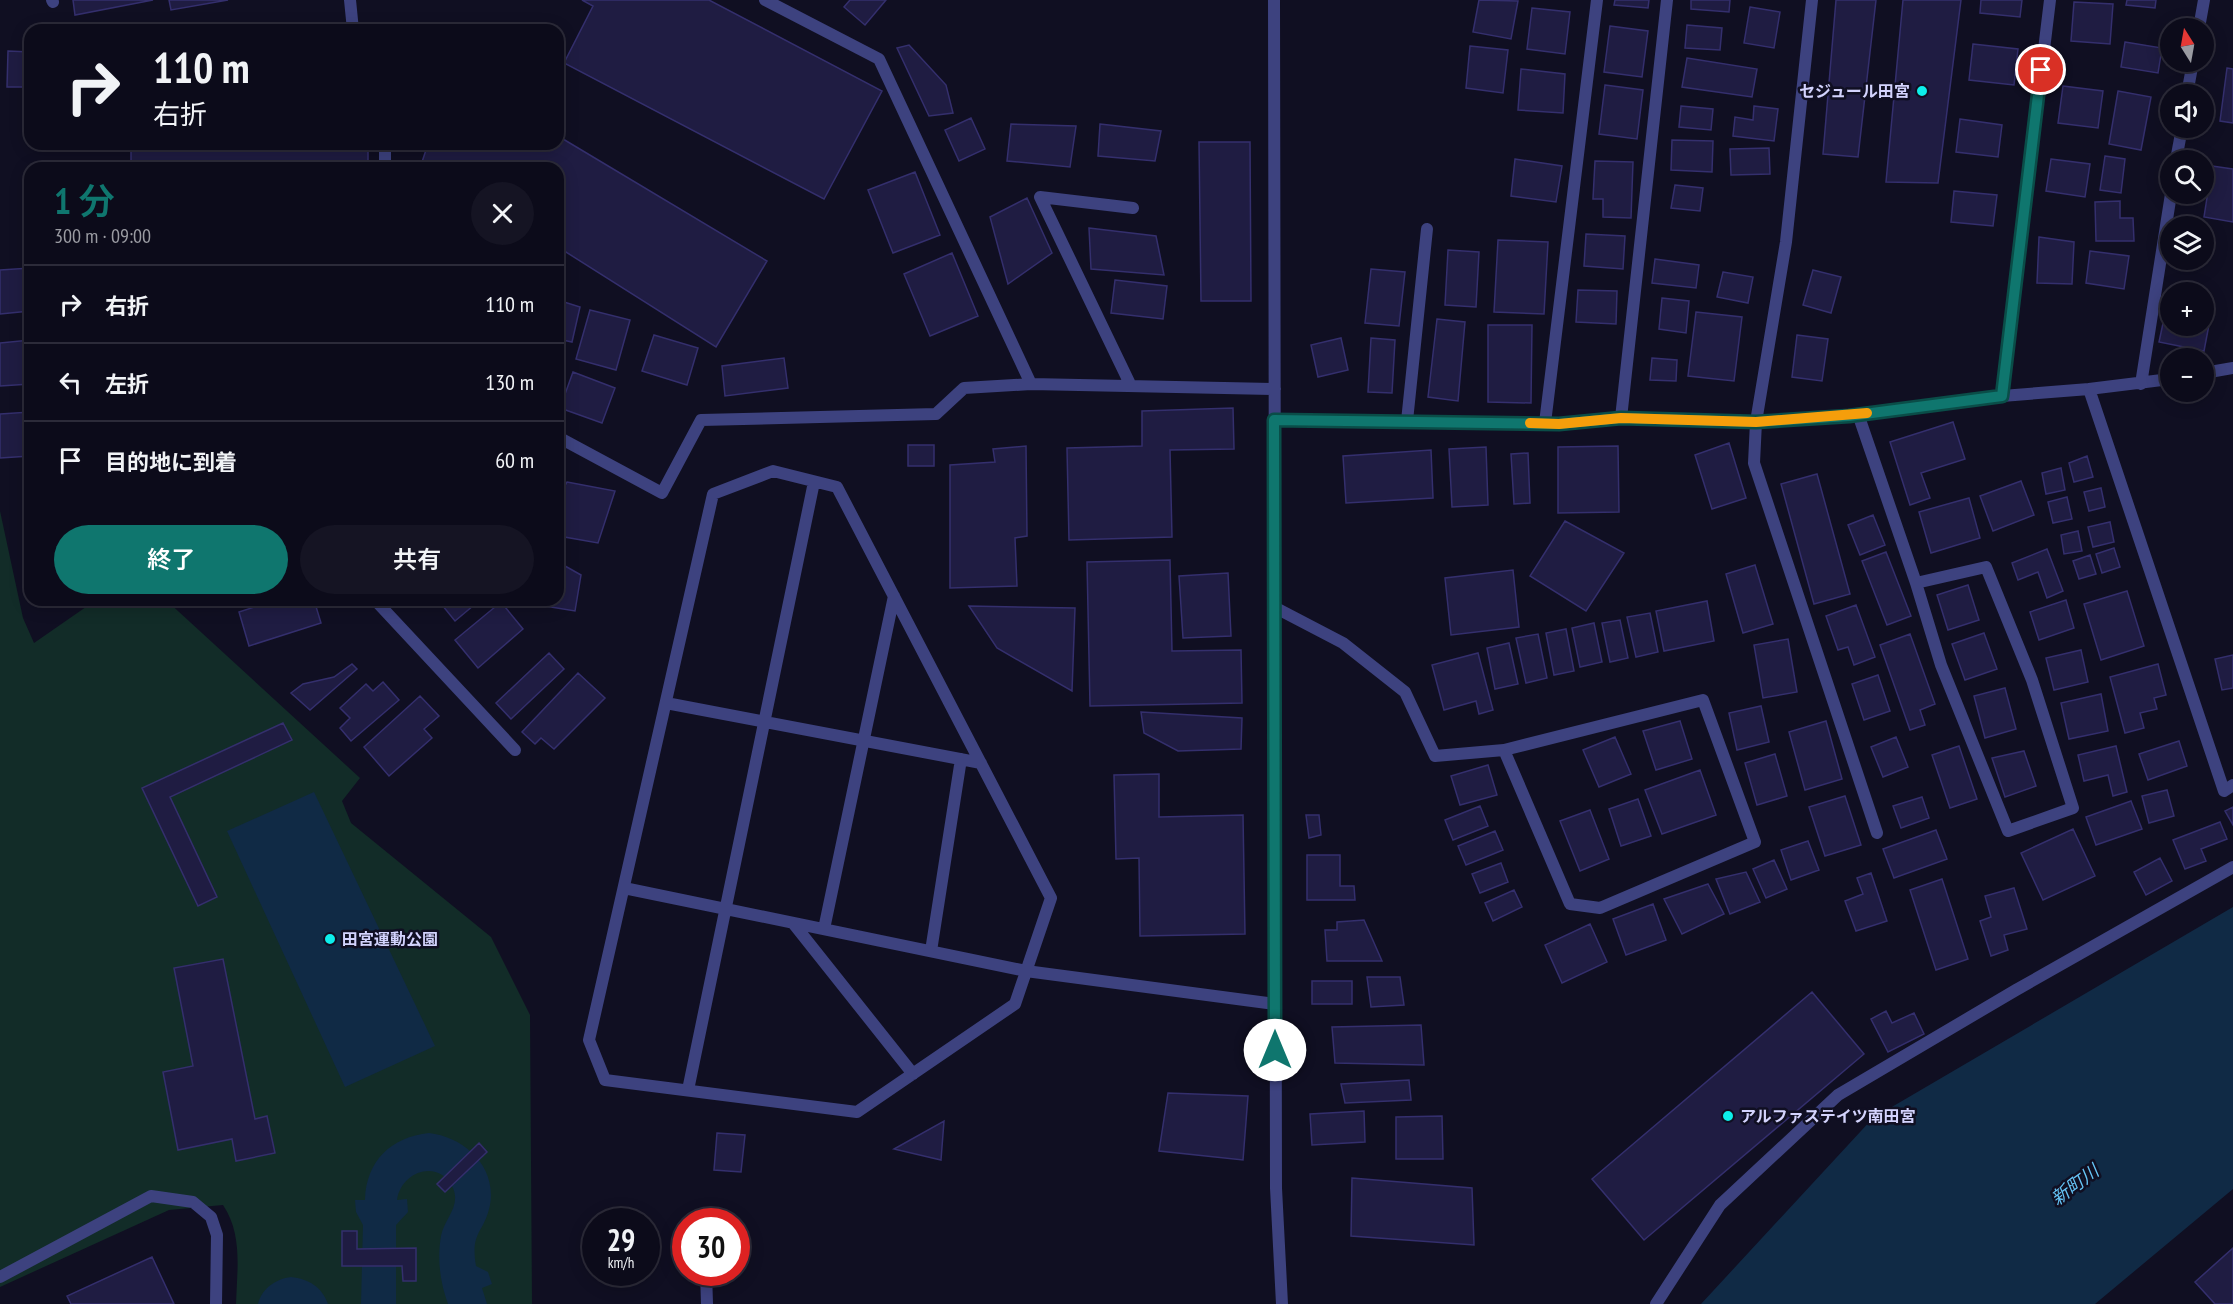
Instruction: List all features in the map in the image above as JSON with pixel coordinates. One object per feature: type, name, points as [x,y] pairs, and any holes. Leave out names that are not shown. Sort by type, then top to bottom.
[{"type":"street","points":[[350,0],[352,24]]},
{"type":"street","points":[[765,0],[879,59],[1030,384]]},
{"type":"street","points":[[1274,0],[1276,1188],[1282,1304]]},
{"type":"street","points":[[1545,423],[1597,0]]},
{"type":"street","points":[[1621,418],[1667,0]]},
{"type":"street","points":[[1812,0],[1786,242],[1756,422],[1754,463],[1876,833]]},
{"type":"street","points":[[2002,396],[2050,0]]},
{"type":"street","points":[[2201,18],[2204,0]]},
{"type":"street","points":[[1131,386],[1040,197],[1132,208]]},
{"type":"street","points":[[2141,384],[2168,204]]},
{"type":"street","points":[[1407,421],[1427,229]]},
{"type":"street","points":[[2214,371],[2233,368]]},
{"type":"street","points":[[1274,420],[1545,423],[1621,418],[1756,422],[1858,414],[2002,396],[2160,381]]},
{"type":"street","points":[[564,440],[662,493],[701,420],[936,414],[964,388],[1030,384],[1275,389]]},
{"type":"street","points":[[2089,388],[2224,791],[2233,785]]},
{"type":"street","points":[[1858,414],[1916,583],[1941,665],[2008,831],[2073,808],[2032,680],[1986,567],[1916,583]]},
{"type":"street","points":[[773,471],[837,487],[894,596],[1051,898],[1015,1004],[857,1112],[604,1080],[589,1040],[713,494],[773,471]]},
{"type":"street","points":[[688,1090],[814,482]]},
{"type":"street","points":[[824,929],[894,596]]},
{"type":"street","points":[[381,606],[515,750]]},
{"type":"street","points":[[1274,608],[1343,643],[1405,692],[1435,756],[1504,750],[1703,700],[1755,842],[1600,908],[1570,904],[1504,750]]},
{"type":"street","points":[[666,703],[981,763]]},
{"type":"street","points":[[931,951],[961,759]]},
{"type":"street","points":[[1656,1304],[1720,1205],[1839,1095],[2016,990],[2233,867]]},
{"type":"street","points":[[624,888],[1026,970],[1275,1004]]},
{"type":"street","points":[[793,923],[913,1074]]},
{"type":"street","points":[[0,1276],[151,1196],[193,1202],[211,1217],[217,1235],[216,1304]]},
{"type":"street","points":[[706,1286],[707,1304]]},
{"type":"green space","name":"田宮運動公園","points":[[0,511],[23,618],[34,643],[87,606],[173,606],[360,778],[342,801],[351,823],[491,937],[530,1015],[532,1304],[236,1304],[238,1266],[236,1241],[234,1228],[223,1205],[169,1210],[0,1287]]},
{"type":"water","name":"田宮運動公園","points":[[314,792],[435,1046],[345,1087],[227,831]]},
{"type":"water","name":"新町川","points":[[2233,907],[2233,1189],[2095,1304],[1701,1304],[1873,1118]]},
{"type":"water","points":[[429,1133],[454,1140],[466,1147],[483,1166],[488,1178],[491,1191],[490,1205],[475,1246],[476,1266],[488,1272],[492,1284],[482,1288],[487,1304],[448,1304],[440,1270],[439,1253],[441,1236],[454,1207],[455,1195],[447,1179],[439,1173],[430,1171],[421,1172],[405,1182],[397,1200],[407,1199],[408,1212],[396,1225],[396,1304],[361,1304],[363,1225],[356,1212],[355,1200],[365,1200],[370,1174],[383,1153],[403,1140]]},
{"type":"water","points":[[291,1277],[314,1285],[328,1304],[258,1304],[270,1285]]},
{"type":"building","points":[[73,0],[153,0],[75,15]]},
{"type":"building","points":[[169,0],[228,0],[171,10]]},
{"type":"building","points":[[582,0],[709,0],[882,91],[824,199],[564,63],[593,6]]},
{"type":"building","points":[[850,0],[886,0],[865,25],[844,7]]},
{"type":"building","points":[[1479,0],[1518,1],[1511,39],[1473,32]]},
{"type":"building","points":[[1615,0],[1649,0],[1648,8],[1614,5]]},
{"type":"building","points":[[1691,0],[1730,0],[1729,12],[1691,9]]},
{"type":"building","points":[[1836,0],[1876,0],[1858,157],[1823,154]]},
{"type":"building","name":"セジュール田宮","points":[[1903,0],[1961,0],[1938,183],[1886,182]]},
{"type":"building","points":[[1981,0],[2022,0],[2020,17],[1980,13]]},
{"type":"building","points":[[2127,0],[2156,0],[2155,8],[2126,5]]},
{"type":"building","points":[[2074,2],[2113,4],[2110,44],[2071,41]]},
{"type":"building","points":[[1750,7],[1780,12],[1774,48],[1744,43]]},
{"type":"building","points":[[1532,8],[1570,12],[1565,54],[1527,49]]},
{"type":"building","points":[[1687,25],[1722,28],[1720,50],[1685,48]]},
{"type":"building","points":[[1610,26],[1648,31],[1642,77],[1604,72]]},
{"type":"building","points":[[2125,42],[2160,48],[2158,73],[2121,67]]},
{"type":"building","points":[[1973,44],[2018,49],[2014,85],[1969,80]]},
{"type":"building","points":[[909,45],[946,85],[953,113],[929,116],[897,48]]},
{"type":"building","points":[[1470,46],[1508,50],[1503,93],[1466,88]]},
{"type":"building","points":[[8,51],[24,52],[24,87],[7,87]]},
{"type":"building","points":[[1687,58],[1757,69],[1752,97],[1682,87]]},
{"type":"building","points":[[2227,68],[2233,69],[2233,123],[2220,121]]},
{"type":"building","points":[[1521,69],[1565,74],[1563,113],[1518,110]]},
{"type":"building","points":[[1605,85],[1643,90],[1637,139],[1599,134]]},
{"type":"building","points":[[2063,86],[2103,91],[2098,128],[2058,123]]},
{"type":"building","points":[[2118,91],[2151,97],[2141,150],[2109,144]]},
{"type":"building","points":[[1681,106],[1713,109],[1711,130],[1679,127]]},
{"type":"building","points":[[1754,106],[1778,109],[1774,141],[1733,136],[1735,117],[1753,120]]},
{"type":"building","points":[[971,118],[985,149],[959,161],[945,130]]},
{"type":"building","points":[[1960,119],[2002,125],[1998,157],[1956,152]]},
{"type":"building","points":[[1011,124],[1076,126],[1070,167],[1007,161]]},
{"type":"building","points":[[1100,124],[1161,131],[1155,161],[1098,156]]},
{"type":"building","points":[[564,140],[767,261],[716,347],[564,251],[564,162],[422,162],[426,150],[564,150]]},
{"type":"building","points":[[1672,140],[1713,141],[1712,172],[1671,170]]},
{"type":"building","points":[[1199,142],[1250,142],[1251,301],[1201,301]]},
{"type":"building","points":[[1769,148],[1770,174],[1731,175],[1730,149]]},
{"type":"building","points":[[131,150],[368,150],[368,162],[131,162]]},
{"type":"building","points":[[2105,156],[2125,159],[2121,193],[2100,190]]},
{"type":"building","points":[[1515,159],[1562,166],[1556,202],[1511,196]]},
{"type":"building","points":[[2051,159],[2090,164],[2085,197],[2046,191]]},
{"type":"building","points":[[1595,161],[1633,162],[1631,218],[1603,217],[1603,199],[1593,199]]},
{"type":"building","points":[[2214,166],[2233,169],[2233,222],[2214,219],[2214,216],[2204,216],[2206,204],[2214,204]]},
{"type":"building","points":[[915,172],[940,235],[893,253],[868,190]]},
{"type":"building","points":[[1675,185],[1703,188],[1700,211],[1671,208]]},
{"type":"building","points":[[1954,191],[1997,195],[1993,226],[1951,222]]},
{"type":"building","points":[[1027,198],[1052,253],[1008,284],[990,217]]},
{"type":"building","points":[[2120,201],[2120,218],[2133,218],[2134,241],[2096,241],[2095,202]]},
{"type":"building","points":[[1089,228],[1156,236],[1164,275],[1091,269]]},
{"type":"building","points":[[1586,234],[1625,236],[1623,269],[1584,266]]},
{"type":"building","points":[[2039,237],[2074,242],[2072,284],[2037,283]]},
{"type":"building","points":[[1498,240],[1548,242],[1544,314],[1494,312]]},
{"type":"building","points":[[1448,250],[1479,252],[1476,307],[1445,305]]},
{"type":"building","points":[[2090,251],[2129,256],[2124,289],[2086,283]]},
{"type":"building","points":[[952,253],[978,316],[930,336],[904,274]]},
{"type":"building","points":[[1655,259],[1699,265],[1696,288],[1652,283]]},
{"type":"building","points":[[24,268],[24,312],[0,314],[0,270]]},
{"type":"building","points":[[1371,269],[1405,272],[1399,326],[1365,323]]},
{"type":"building","points":[[1813,270],[1841,277],[1831,313],[1803,305]]},
{"type":"building","points":[[1723,272],[1753,277],[1748,303],[1717,297]]},
{"type":"building","points":[[1115,280],[1167,286],[1163,319],[1111,313]]},
{"type":"building","points":[[1578,290],[1617,291],[1616,324],[1576,322]]},
{"type":"building","points":[[1662,298],[1689,301],[1686,333],[1659,329]]},
{"type":"building","points":[[564,302],[580,307],[572,342],[564,340]]},
{"type":"building","points":[[590,310],[630,320],[616,370],[576,359]]},
{"type":"building","points":[[1696,312],[1742,317],[1734,381],[1688,376]]},
{"type":"building","points":[[1437,319],[1465,322],[1458,401],[1428,397]]},
{"type":"building","points":[[1488,325],[1532,325],[1531,403],[1488,402]]},
{"type":"building","points":[[654,335],[698,348],[687,385],[642,371]]},
{"type":"building","points":[[1797,335],[1828,339],[1822,381],[1792,377]]},
{"type":"building","points":[[2160,336],[2207,336],[2205,348],[2189,348],[2159,342]]},
{"type":"building","points":[[1341,338],[1348,370],[1318,377],[1311,345]]},
{"type":"building","points":[[1371,338],[1395,340],[1392,393],[1368,392]]},
{"type":"building","points":[[24,341],[24,384],[0,386],[0,343]]},
{"type":"building","points":[[784,358],[788,388],[725,396],[722,366]]},
{"type":"building","points":[[1652,358],[1677,360],[1676,381],[1650,380]]},
{"type":"building","points":[[573,372],[615,388],[602,423],[564,409],[564,397]]},
{"type":"building","points":[[1233,408],[1234,449],[1170,450],[1172,537],[1069,540],[1067,448],[1142,446],[1142,411]]},
{"type":"building","points":[[24,412],[24,456],[0,458],[0,414]]},
{"type":"building","points":[[1953,422],[1965,459],[1921,473],[1930,498],[1910,505],[1890,442]]},
{"type":"building","points":[[1729,443],[1746,498],[1712,509],[1695,455]]},
{"type":"building","points":[[908,445],[934,445],[934,466],[908,466]]},
{"type":"building","points":[[1026,446],[1027,536],[1015,538],[1017,586],[950,588],[950,465],[995,462],[993,449]]},
{"type":"building","points":[[1618,446],[1619,512],[1558,513],[1558,447]]},
{"type":"building","points":[[1486,447],[1488,505],[1452,507],[1449,449]]},
{"type":"building","points":[[1431,450],[1433,498],[1346,503],[1343,456]]},
{"type":"building","points":[[1528,453],[1530,503],[1514,504],[1511,454]]},
{"type":"building","points":[[2087,456],[2093,477],[2074,482],[2069,463]]},
{"type":"building","points":[[2061,468],[2065,490],[2046,494],[2042,473]]},
{"type":"building","points":[[1817,474],[1850,594],[1814,604],[1781,484]]},
{"type":"building","points":[[2021,481],[2034,515],[1993,531],[1980,496]]},
{"type":"building","points":[[567,482],[615,491],[598,543],[564,537],[564,487]]},
{"type":"building","points":[[2101,488],[2105,507],[2089,511],[2084,492]]},
{"type":"building","points":[[2067,497],[2072,519],[2053,523],[2048,502]]},
{"type":"building","points":[[1969,498],[1980,538],[1931,553],[1919,512]]},
{"type":"building","points":[[1873,515],[1885,545],[1860,555],[1848,525]]},
{"type":"building","points":[[1565,521],[1624,553],[1586,611],[1530,576]]},
{"type":"building","points":[[2110,522],[2114,542],[2093,547],[2088,527]]},
{"type":"building","points":[[2078,531],[2082,551],[2064,554],[2061,535]]},
{"type":"building","points":[[2114,548],[2120,567],[2102,573],[2096,554]]},
{"type":"building","points":[[2047,549],[2063,591],[2047,598],[2038,572],[2018,580],[2012,563]]},
{"type":"building","points":[[1886,552],[1911,616],[1887,625],[1862,561]]},
{"type":"building","points":[[2090,555],[2096,574],[2079,579],[2073,561]]},
{"type":"building","points":[[1170,560],[1172,651],[1241,650],[1242,703],[1090,706],[1087,562]]},
{"type":"building","points":[[564,565],[581,575],[575,611],[545,606],[564,606]]},
{"type":"building","points":[[1755,565],[1773,624],[1743,633],[1726,574]]},
{"type":"building","points":[[1513,570],[1519,627],[1451,635],[1445,578]]},
{"type":"building","points":[[1228,573],[1231,636],[1183,638],[1179,576]]},
{"type":"building","points":[[1968,585],[1979,620],[1948,630],[1937,595]]},
{"type":"building","points":[[2127,591],[2144,646],[2101,660],[2084,604]]},
{"type":"building","points":[[2066,600],[2074,628],[2039,640],[2030,612]]},
{"type":"building","points":[[1707,601],[1714,641],[1664,651],[1656,611]]},
{"type":"building","points":[[1856,605],[1875,657],[1854,665],[1848,647],[1838,650],[1826,616]]},
{"type":"building","points":[[258,606],[316,606],[321,623],[249,646],[239,612]]},
{"type":"building","points":[[443,606],[473,606],[455,621]]},
{"type":"building","points":[[496,606],[504,606],[523,629],[478,668],[455,640]]},
{"type":"building","points":[[969,606],[1075,608],[1072,691],[997,648]]},
{"type":"building","points":[[1650,613],[1658,652],[1636,657],[1627,617]]},
{"type":"building","points":[[1620,620],[1628,658],[1610,662],[1602,623]]},
{"type":"building","points":[[1594,623],[1602,662],[1580,667],[1572,628]]},
{"type":"building","points":[[1566,629],[1574,671],[1554,675],[1546,633]]},
{"type":"building","points":[[1984,633],[1997,669],[1965,680],[1952,644]]},
{"type":"building","points":[[1538,634],[1547,678],[1526,683],[1516,638]]},
{"type":"building","points":[[1910,634],[1935,704],[1920,710],[1925,725],[1910,730],[1880,645]]},
{"type":"building","points":[[1788,639],[1797,692],[1763,698],[1754,645]]},
{"type":"building","points":[[1509,643],[1518,684],[1495,689],[1487,648]]},
{"type":"building","points":[[2081,650],[2088,682],[2054,690],[2046,658]]},
{"type":"building","points":[[549,653],[564,669],[511,719],[496,703]]},
{"type":"building","points":[[1478,653],[1493,710],[1479,714],[1476,701],[1444,710],[1432,665]]},
{"type":"building","points":[[2233,655],[2233,688],[2222,690],[2215,659]]},
{"type":"building","points":[[352,664],[357,669],[310,710],[291,693],[303,684],[334,677]]},
{"type":"building","points":[[2158,664],[2166,695],[2154,698],[2157,709],[2140,713],[2144,728],[2125,733],[2110,677]]},
{"type":"building","points":[[578,673],[605,698],[554,749],[541,738],[535,744],[522,732]]},
{"type":"building","points":[[1878,675],[1890,711],[1864,720],[1852,684]]},
{"type":"building","points":[[383,682],[399,700],[351,741],[340,728],[350,718],[340,708],[366,684],[373,691]]},
{"type":"building","points":[[2005,688],[2016,729],[1985,738],[1974,696]]},
{"type":"building","points":[[2101,694],[2108,731],[2069,739],[2061,703]]},
{"type":"building","points":[[420,696],[439,716],[424,729],[432,738],[389,776],[364,747]]},
{"type":"building","points":[[1761,706],[1769,742],[1737,750],[1729,713]]},
{"type":"building","points":[[1141,712],[1242,718],[1241,749],[1178,751],[1144,733]]},
{"type":"building","points":[[1680,721],[1692,759],[1656,770],[1643,731]]},
{"type":"building","points":[[1826,721],[1842,779],[1805,790],[1789,732]]},
{"type":"building","points":[[283,723],[292,740],[170,797],[217,897],[198,906],[142,788]]},
{"type":"building","points":[[1615,737],[1631,774],[1599,787],[1583,750]]},
{"type":"building","points":[[1896,737],[1908,767],[1883,777],[1871,747]]},
{"type":"building","points":[[2179,741],[2187,766],[2148,780],[2139,754]]},
{"type":"building","points":[[1959,746],[1977,799],[1950,808],[1932,755]]},
{"type":"building","points":[[2116,746],[2127,792],[2113,796],[2108,775],[2084,781],[2078,755]]},
{"type":"building","points":[[2024,751],[2036,786],[2005,797],[1992,758]]},
{"type":"building","points":[[1775,754],[1787,796],[1757,805],[1745,763]]},
{"type":"building","points":[[1488,765],[1497,795],[1460,805],[1451,776]]},
{"type":"building","points":[[1700,770],[1716,815],[1662,834],[1645,790]]},
{"type":"building","points":[[1159,774],[1159,817],[1243,815],[1245,934],[1140,936],[1139,858],[1116,859],[1114,775]]},
{"type":"building","points":[[2167,790],[2174,816],[2149,823],[2142,796]]},
{"type":"building","points":[[1845,796],[1861,845],[1825,856],[1809,807]]},
{"type":"building","points":[[1922,797],[1929,818],[1901,828],[1893,806]]},
{"type":"building","points":[[1638,799],[1651,836],[1621,846],[1609,809]]},
{"type":"building","points":[[2131,801],[2142,829],[2096,845],[2086,817]]},
{"type":"building","points":[[1480,806],[1488,826],[1453,840],[1445,820]]},
{"type":"building","points":[[2233,807],[2233,825],[2225,811]]},
{"type":"building","points":[[1590,810],[1609,859],[1580,871],[1560,821]]},
{"type":"building","points":[[1306,815],[1319,815],[1321,835],[1309,838]]},
{"type":"building","points":[[2220,822],[2227,839],[2201,849],[2206,861],[2185,869],[2173,840]]},
{"type":"building","points":[[2073,829],[2095,876],[2043,900],[2021,853]]},
{"type":"building","points":[[1936,830],[1947,859],[1894,878],[1883,849]]},
{"type":"building","points":[[1495,831],[1503,850],[1466,865],[1458,846]]},
{"type":"building","points":[[1808,841],[1819,870],[1791,880],[1781,850]]},
{"type":"building","points":[[1307,855],[1340,855],[1340,886],[1354,886],[1355,900],[1307,900]]},
{"type":"building","points":[[2160,858],[2172,881],[2146,895],[2134,872]]},
{"type":"building","points":[[1774,860],[1787,889],[1766,898],[1753,869]]},
{"type":"building","points":[[1501,863],[1508,882],[1480,893],[1472,874]]},
{"type":"building","points":[[1746,872],[1760,902],[1730,914],[1716,879]]},
{"type":"building","points":[[1871,873],[1887,921],[1856,931],[1845,901],[1863,894],[1857,878]]},
{"type":"building","points":[[1942,879],[1968,959],[1936,970],[1910,890]]},
{"type":"building","points":[[1708,884],[1724,914],[1682,934],[1664,899]]},
{"type":"building","points":[[2014,888],[2027,929],[2004,935],[2008,950],[1991,956],[1980,921],[1991,917],[1985,896]]},
{"type":"building","points":[[1514,890],[1522,907],[1493,921],[1485,903]]},
{"type":"building","points":[[1653,904],[1666,940],[1626,955],[1613,919]]},
{"type":"building","points":[[1364,920],[1382,961],[1327,961],[1325,930],[1337,930],[1337,922]]},
{"type":"building","points":[[1590,924],[1607,962],[1562,983],[1545,945]]},
{"type":"building","points":[[223,959],[255,1119],[267,1116],[275,1153],[236,1161],[232,1139],[178,1150],[163,1072],[193,1066],[174,968]]},
{"type":"building","points":[[1367,977],[1400,977],[1404,1005],[1371,1007]]},
{"type":"building","points":[[1312,981],[1352,981],[1352,1004],[1312,1004]]},
{"type":"building","name":"アルファステイツ南田宮","points":[[1812,992],[1864,1054],[1644,1240],[1592,1179]]},
{"type":"building","points":[[1886,1011],[1892,1023],[1914,1013],[1924,1034],[1888,1052],[1871,1019]]},
{"type":"building","points":[[1421,1025],[1424,1065],[1335,1063],[1332,1027]]},
{"type":"building","points":[[1409,1080],[1411,1100],[1345,1103],[1341,1084]]},
{"type":"building","points":[[1168,1093],[1248,1096],[1243,1160],[1159,1151]]},
{"type":"building","points":[[1364,1111],[1365,1142],[1312,1145],[1310,1114]]},
{"type":"building","points":[[1442,1116],[1443,1159],[1396,1159],[1396,1117]]},
{"type":"building","points":[[944,1121],[941,1160],[894,1149]]},
{"type":"building","points":[[717,1133],[745,1135],[741,1172],[714,1170]]},
{"type":"building","points":[[479,1143],[487,1152],[445,1192],[437,1184]]},
{"type":"building","points":[[1352,1178],[1472,1188],[1474,1245],[1351,1236]]},
{"type":"building","points":[[342,1231],[357,1231],[357,1249],[416,1248],[416,1281],[403,1281],[402,1266],[342,1266]]},
{"type":"building","points":[[2233,1248],[2233,1304],[2215,1304],[2195,1282]]},
{"type":"building","points":[[152,1257],[174,1304],[71,1304],[67,1296]]},
{"type":"slow traffic","points":[[1530,423],[1559,424],[1621,418],[1756,422],[1867,413]]},
{"type":"place","name":"セジュール田宮","points":[[1922,91]]},
{"type":"place","name":"田宮運動公園","points":[[330,939]]},
{"type":"place","name":"アルファステイツ南田宮","points":[[1728,1116]]},
{"type":"route","points":[[1275,1050],[1274,420],[1559,424],[1621,418],[1756,422],[1849,416],[2002,396],[2041,70]]}]
